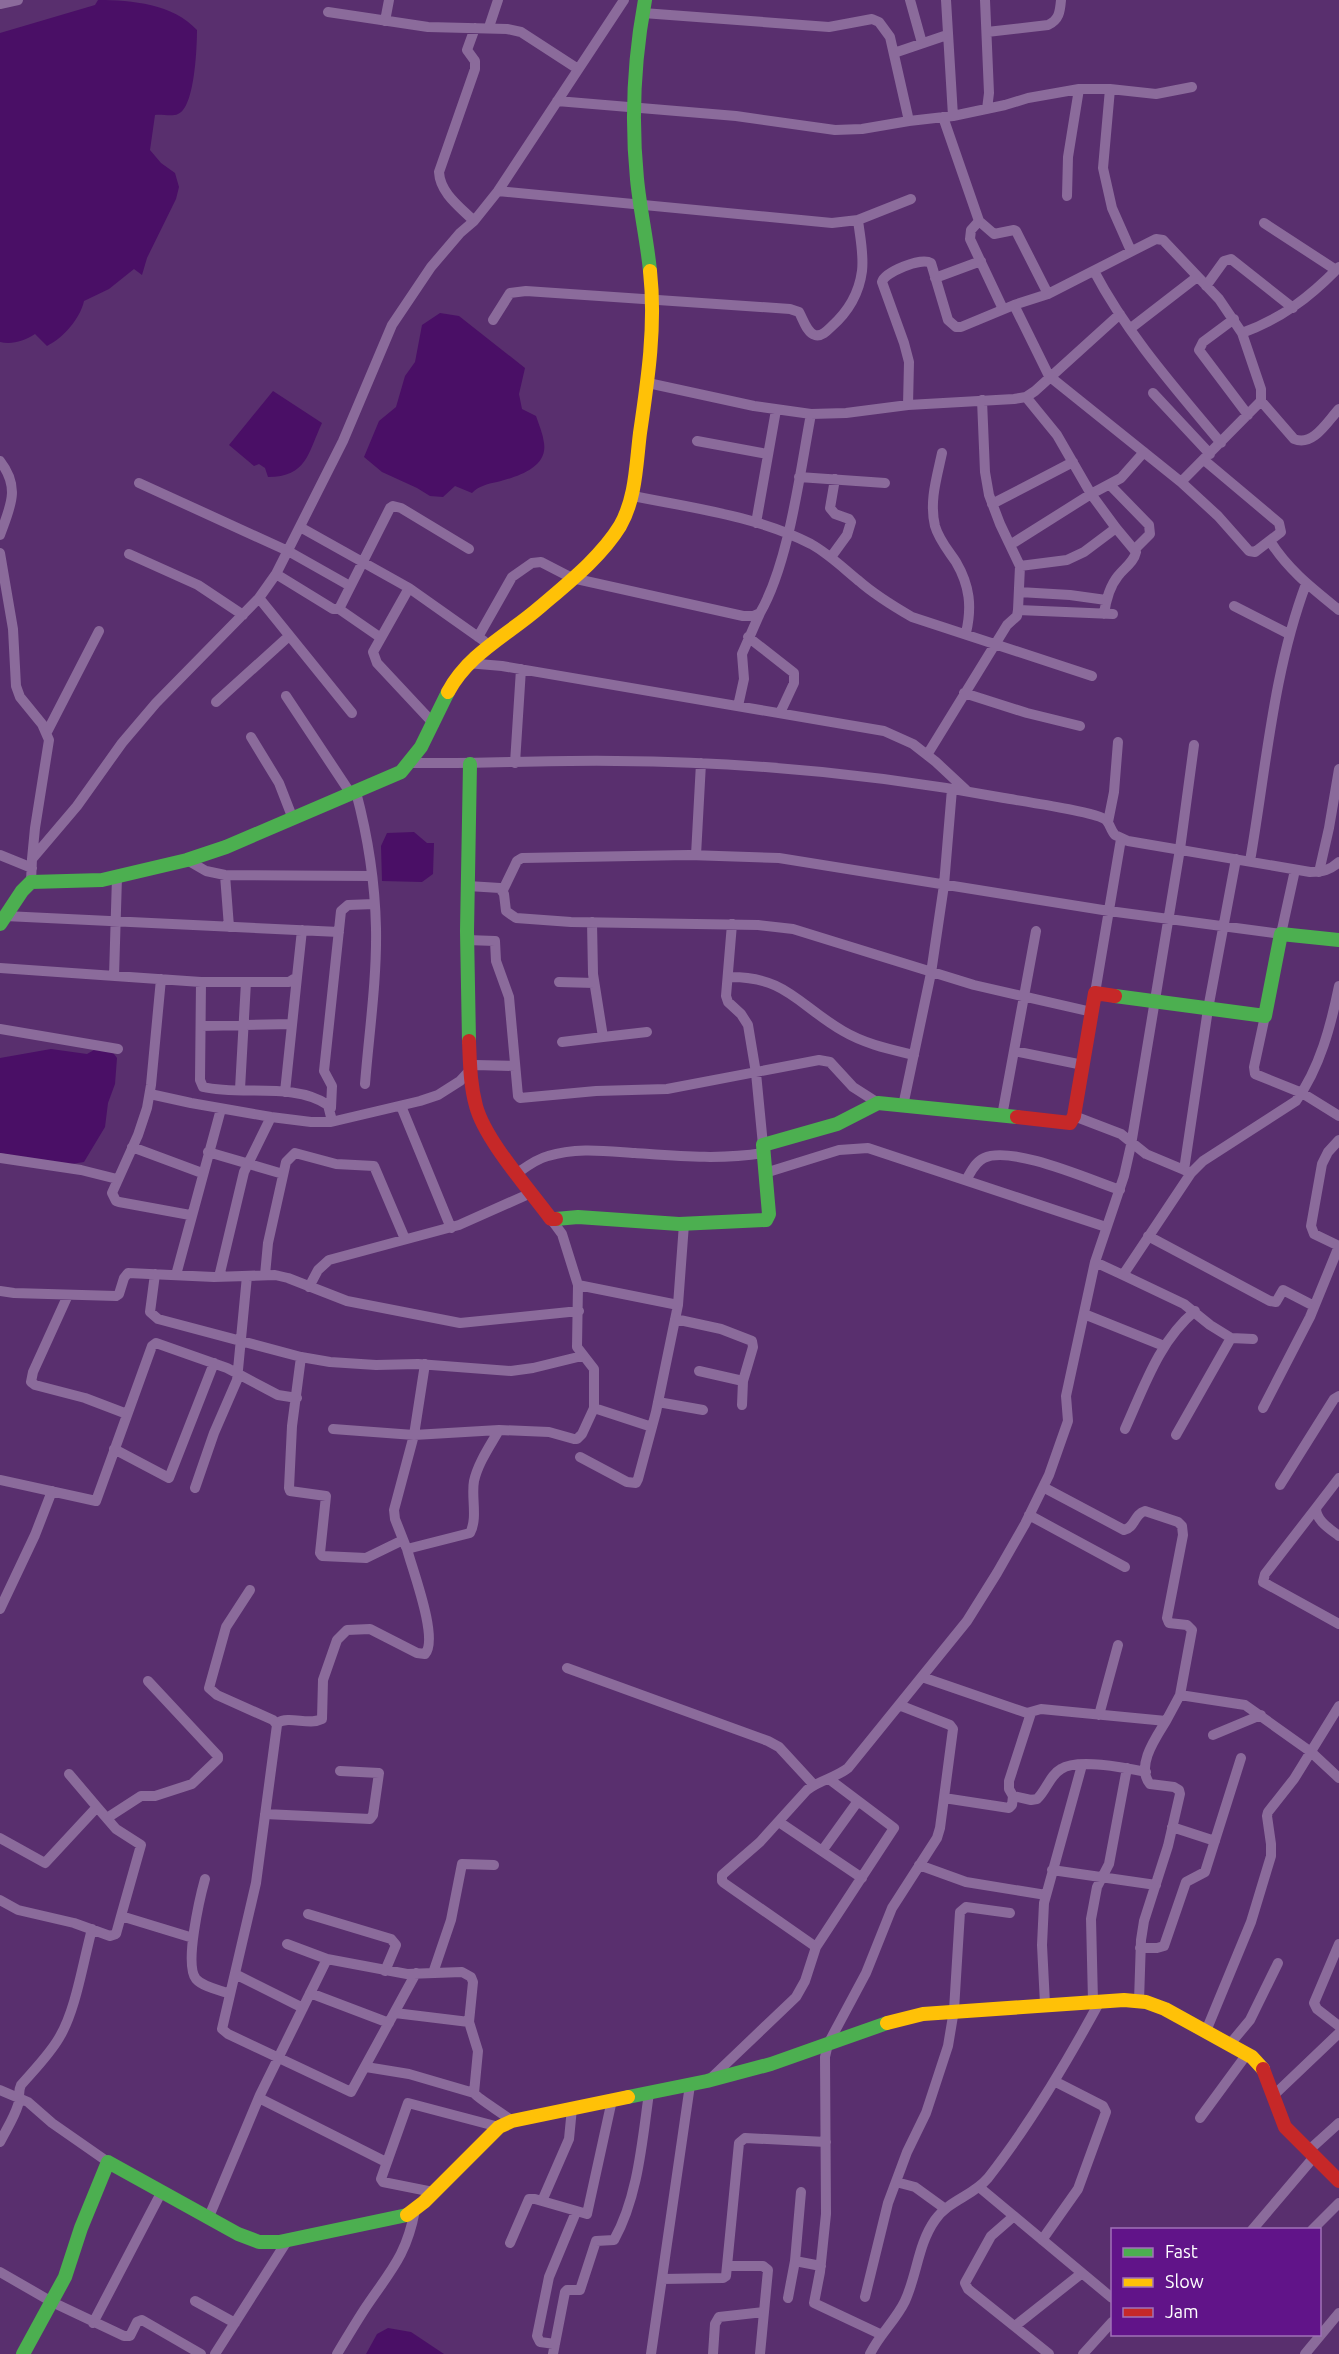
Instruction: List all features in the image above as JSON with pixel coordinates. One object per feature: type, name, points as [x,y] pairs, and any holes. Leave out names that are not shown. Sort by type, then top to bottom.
[{"type":"street","points":[[0,4],[18,0]]},
{"type":"street","points":[[385,21],[389,0]]},
{"type":"street","points":[[489,27],[498,0]]},
{"type":"street","points":[[910,0],[922,43]]},
{"type":"street","points":[[946,0],[948,116],[979,221],[994,234],[1016,231],[1048,294]]},
{"type":"street","points":[[986,0],[987,109]]},
{"type":"street","points":[[987,32],[1047,25],[1055,21],[1058,16],[1061,0]]},
{"type":"street","points":[[3,920],[22,891],[32,870],[138,722],[259,598],[276,574],[343,441],[392,325],[431,267],[460,233],[474,221],[498,191],[622,1]]},
{"type":"street","points":[[0,855],[32,870],[102,880],[117,877],[187,860],[226,847],[395,775],[411,763],[467,663],[533,614],[614,536],[626,516],[633,496],[648,383],[652,299],[649,253],[640,203],[633,108],[644,6],[829,27],[872,18],[885,28],[890,37],[909,120]]},
{"type":"street","points":[[328,12],[428,27],[489,27],[521,32],[578,69]]},
{"type":"street","points":[[474,221],[443,189],[439,182],[439,172],[475,69],[475,61],[467,50],[475,28]]},
{"type":"street","points":[[894,53],[947,35]]},
{"type":"street","points":[[557,101],[736,116],[835,130],[862,129],[909,120],[948,116],[1079,89],[1110,89],[1156,94],[1192,87]]},
{"type":"street","points":[[1067,196],[1068,157],[1079,89]]},
{"type":"street","points":[[1110,89],[1103,168],[1112,208],[1131,251]]},
{"type":"street","points":[[498,191],[832,223],[858,220],[911,199]]},
{"type":"street","points":[[493,320],[505,299],[517,291],[790,309],[799,312],[810,332],[814,335],[821,335],[842,318],[852,304],[859,286],[863,255],[858,220]]},
{"type":"street","points":[[979,221],[969,234],[970,239],[1049,376],[1181,482],[1218,516],[1250,551],[1256,552],[1281,532],[1281,526],[1207,457],[1153,393]]},
{"type":"street","points":[[1242,333],[1259,327],[1293,308],[1338,268],[1264,223]]},
{"type":"street","points":[[908,405],[909,362],[882,282],[887,275],[921,260],[931,263],[948,320],[956,327],[1048,294],[1156,239],[1163,240],[1234,319],[1242,333],[1261,389],[1261,401],[1294,439],[1300,442],[1307,441],[1339,409]]},
{"type":"street","points":[[1206,286],[1224,261],[1231,258],[1293,308]]},
{"type":"street","points":[[935,278],[981,261]]},
{"type":"street","points":[[1094,272],[1120,314],[1173,385],[1221,443]]},
{"type":"street","points":[[1131,328],[1197,277]]},
{"type":"street","points":[[648,383],[776,410],[811,414],[1026,397],[1120,314]]},
{"type":"street","points":[[1234,319],[1203,342],[1199,350],[1248,415]]},
{"type":"street","points":[[1026,397],[1057,435],[1091,494],[1135,549]]},
{"type":"street","points":[[927,755],[1007,625],[1017,616],[1018,610],[1020,566],[992,504],[985,472],[982,400]]},
{"type":"street","points":[[1181,482],[1261,401]]},
{"type":"street","points":[[756,523],[776,410]]},
{"type":"street","points":[[738,706],[744,679],[742,654],[781,560],[811,414]]},
{"type":"street","points":[[698,441],[767,454]]},
{"type":"street","points":[[1010,545],[1091,494],[1121,478],[1144,452]]},
{"type":"street","points":[[942,453],[933,497],[933,513],[942,542],[956,564],[970,598],[966,633]]},
{"type":"street","points":[[0,461],[11,478],[13,487],[12,502],[0,535]]},
{"type":"street","points":[[992,504],[1073,462]]},
{"type":"street","points":[[799,477],[885,483]]},
{"type":"street","points":[[831,557],[847,535],[851,522],[832,512],[830,504],[835,479]]},
{"type":"street","points":[[139,483],[288,551],[350,586]]},
{"type":"street","points":[[1018,610],[1108,614],[1106,600],[1116,578],[1134,558],[1135,549],[1150,534],[1149,525],[1110,484]]},
{"type":"street","points":[[633,496],[726,514],[788,533],[831,557],[878,596],[912,617],[1092,676]]},
{"type":"street","points":[[339,609],[361,562],[393,506],[401,508],[469,549]]},
{"type":"street","points":[[300,527],[409,588],[491,646]]},
{"type":"street","points":[[1020,566],[1067,560],[1084,552],[1116,528]]},
{"type":"street","points":[[1270,541],[1284,561],[1306,584],[1339,610]]},
{"type":"street","points":[[0,553],[13,629],[16,686],[20,697],[47,732],[49,748],[36,818],[32,870]]},
{"type":"street","points":[[129,554],[198,585],[243,615]]},
{"type":"street","points":[[478,637],[504,588],[521,568],[541,562],[572,578],[743,616],[760,613]]},
{"type":"street","points":[[276,574],[333,609],[339,609],[381,638]]},
{"type":"street","points":[[1250,861],[1289,634],[1306,584]]},
{"type":"street","points":[[409,588],[373,652],[374,658],[434,724]]},
{"type":"street","points":[[1019,592],[1106,600]]},
{"type":"street","points":[[259,598],[351,714]]},
{"type":"street","points":[[1234,606],[1289,634]]},
{"type":"street","points":[[47,732],[99,631]]},
{"type":"street","points":[[216,702],[289,636]]},
{"type":"street","points":[[748,637],[794,673],[794,682],[780,712]]},
{"type":"street","points":[[467,663],[521,669],[884,731],[913,744],[967,791]]},
{"type":"street","points":[[515,763],[521,669]]},
{"type":"street","points":[[964,693],[1027,713],[1080,726]]},
{"type":"street","points":[[285,696],[354,793],[367,837],[374,904],[374,960],[365,1084]]},
{"type":"street","points":[[251,737],[279,783],[294,819]]},
{"type":"street","points":[[1108,822],[1114,792],[1118,742]]},
{"type":"street","points":[[816,1947],[722,1881],[722,1875],[779,1822],[814,1785],[848,1768],[967,1621],[1029,1515],[1066,1432],[1068,1412],[1066,1396],[1095,1262],[1120,1190],[1132,1143],[1153,1000],[1180,849],[1194,745]]},
{"type":"street","points":[[411,763],[615,761],[701,763],[849,775],[967,791],[1076,811],[1103,818],[1115,835],[1121,839],[1295,870],[1319,872],[1331,869],[1339,862]]},
{"type":"street","points":[[696,855],[701,763]]},
{"type":"street","points":[[333,1429],[414,1435],[499,1430],[549,1432],[577,1439],[582,1434],[594,1408],[594,1369],[576,1347],[579,1311],[578,1284],[562,1234],[486,1131],[476,1108],[469,1070],[467,940],[470,764]]},
{"type":"street","points":[[1319,872],[1339,769]]},
{"type":"street","points":[[903,1106],[931,973],[944,885],[952,789]]},
{"type":"street","points":[[467,940],[495,941],[496,961],[509,997],[518,1096],[523,1099],[596,1091],[667,1089],[819,1060],[833,1065],[853,1087],[878,1103],[1067,1123],[1074,1116],[1121,839]]},
{"type":"street","points":[[1092,1012],[931,973],[793,929],[732,924],[592,922],[511,916],[506,910],[503,890],[517,861],[522,858],[696,855],[779,858],[1109,911],[1339,940]]},
{"type":"street","points":[[1123,1275],[1187,1171],[1208,1009],[1236,859]]},
{"type":"street","points":[[187,860],[206,871],[225,875],[372,876]]},
{"type":"street","points":[[1295,870],[1264,1016],[1254,1067],[1255,1074],[1302,1093],[1339,1116]]},
{"type":"street","points":[[225,875],[229,927]]},
{"type":"street","points":[[114,976],[117,877]]},
{"type":"street","points":[[468,886],[496,887],[503,890]]},
{"type":"street","points":[[332,1121],[330,1108],[332,1086],[324,1071],[341,911],[345,906],[374,904]]},
{"type":"street","points":[[3,920],[116,921],[339,932]]},
{"type":"street","points":[[592,922],[594,983],[603,1037]]},
{"type":"street","points":[[551,1219],[578,1217],[639,1223],[684,1224],[766,1220],[769,1214],[756,1073],[748,1025],[741,1014],[728,1002],[726,996],[732,924]]},
{"type":"street","points":[[285,1092],[302,930]]},
{"type":"street","points":[[1002,1116],[1036,931]]},
{"type":"street","points":[[0,968],[201,982],[289,982],[297,977]]},
{"type":"street","points":[[728,977],[748,976],[774,984],[857,1039],[914,1055]]},
{"type":"street","points":[[161,980],[150,1094],[141,1126],[112,1193],[116,1201],[190,1215]]},
{"type":"street","points":[[201,982],[201,1083],[203,1087],[285,1092],[325,1102],[330,1108]]},
{"type":"street","points":[[240,1089],[246,982]]},
{"type":"street","points":[[559,982],[594,983]]},
{"type":"street","points":[[1187,1171],[1283,1111],[1302,1093],[1337,1009],[1339,986]]},
{"type":"street","points":[[1095,993],[1264,1016]]},
{"type":"street","points":[[201,1026],[292,1024]]},
{"type":"street","points":[[0,1029],[118,1049]]},
{"type":"street","points":[[562,1042],[647,1032]]},
{"type":"street","points":[[1014,1051],[1083,1065]]},
{"type":"street","points":[[150,1094],[271,1117],[311,1122],[332,1121],[401,1106],[438,1095],[460,1081],[475,1065],[515,1066]]},
{"type":"street","points":[[516,1174],[532,1162],[546,1156],[579,1150],[714,1158],[763,1149],[837,1124],[878,1103]]},
{"type":"street","points":[[401,1106],[452,1228]]},
{"type":"street","points":[[176,1275],[190,1215],[220,1109]]},
{"type":"street","points":[[1074,1116],[1121,1134],[1146,1154],[1187,1171]]},
{"type":"street","points":[[219,1277],[238,1191],[247,1164],[271,1117]]},
{"type":"street","points":[[1263,1408],[1314,1306],[1339,1246],[1314,1234],[1311,1226],[1322,1164],[1328,1152],[1339,1140]]},
{"type":"street","points":[[132,1147],[202,1173]]},
{"type":"street","points":[[765,1173],[839,1150],[868,1148],[1106,1227]]},
{"type":"street","points":[[208,1152],[283,1174]]},
{"type":"street","points":[[265,1275],[268,1243],[283,1174],[286,1162],[295,1154],[336,1164],[374,1166],[405,1239]]},
{"type":"street","points":[[966,1180],[979,1161],[995,1155],[1006,1155],[1025,1158],[1120,1190]]},
{"type":"street","points":[[0,1158],[81,1170],[117,1179]]},
{"type":"street","points":[[309,1287],[318,1270],[329,1260],[452,1228],[531,1193]]},
{"type":"street","points":[[580,1457],[627,1482],[636,1483],[658,1402],[678,1305],[684,1224]]},
{"type":"street","points":[[1148,1236],[1270,1301],[1276,1302],[1283,1290],[1314,1306]]},
{"type":"street","points":[[1095,1262],[1195,1311],[1210,1325],[1231,1338],[1253,1339]]},
{"type":"street","points":[[0,1290],[14,1293],[116,1296],[128,1273],[219,1277],[265,1275],[288,1278],[347,1300],[460,1323],[579,1311]]},
{"type":"street","points":[[155,1274],[150,1306],[153,1316],[301,1357],[351,1364],[425,1364],[510,1371],[582,1356]]},
{"type":"street","points":[[195,1488],[238,1373],[247,1276]]},
{"type":"street","points":[[578,1284],[678,1305]]},
{"type":"street","points":[[68,1294],[33,1372],[31,1382],[128,1414]]},
{"type":"street","points":[[1125,1429],[1164,1346],[1183,1321],[1195,1311]]},
{"type":"street","points":[[1084,1314],[1164,1346]]},
{"type":"street","points":[[675,1318],[750,1339],[753,1347],[743,1381],[742,1405]]},
{"type":"street","points":[[1176,1435],[1231,1338]]},
{"type":"street","points":[[1,1484],[52,1491],[96,1501],[154,1344],[160,1343],[214,1363],[278,1395],[297,1398]]},
{"type":"street","points":[[301,1357],[292,1426],[289,1488],[290,1491],[326,1496],[320,1553],[322,1556],[366,1557],[405,1545],[471,1533],[476,1472],[499,1430]]},
{"type":"street","points":[[114,1449],[163,1477],[169,1478],[214,1363]]},
{"type":"street","points":[[250,1590],[226,1627],[209,1689],[277,1723],[285,1720],[316,1722],[322,1719],[323,1680],[337,1640],[347,1630],[370,1629],[417,1653],[425,1654],[428,1651],[429,1626],[394,1510],[414,1435],[425,1364]]},
{"type":"street","points":[[699,1371],[743,1381]]},
{"type":"street","points":[[1280,1485],[1334,1399],[1339,1396]]},
{"type":"street","points":[[658,1402],[703,1410]]},
{"type":"street","points":[[594,1408],[652,1426]]},
{"type":"street","points":[[1339,1478],[1265,1574],[1263,1582],[1339,1624]]},
{"type":"street","points":[[1043,1487],[1120,1529],[1127,1530],[1137,1515],[1145,1511],[1178,1522],[1182,1526],[1183,1535],[1167,1618],[1169,1623],[1187,1625],[1192,1630],[1180,1695],[1148,1754],[1146,1772],[1150,1784],[1174,1787],[1179,1790],[1172,1827],[1144,1921],[1140,1948],[1138,2001]]},
{"type":"street","points":[[0,1609],[52,1491]]},
{"type":"street","points":[[1316,1508],[1318,1518],[1339,1536]]},
{"type":"street","points":[[1029,1515],[1125,1567]]},
{"type":"street","points":[[1099,1715],[1118,1645]]},
{"type":"street","points":[[567,1668],[768,1741],[779,1747],[814,1785]]},
{"type":"street","points":[[922,1677],[1022,1712],[1031,1713],[1041,1709],[1166,1721]]},
{"type":"street","points":[[107,1818],[141,1796],[155,1796],[192,1784],[218,1759],[218,1756],[148,1681]]},
{"type":"street","points":[[1180,1695],[1245,1705],[1311,1752],[1339,1778]]},
{"type":"street","points":[[882,2335],[815,2305],[826,2214],[825,2057],[828,2044],[866,1973],[892,1908],[937,1838],[940,1828],[953,1729],[950,1725],[899,1705]]},
{"type":"street","points":[[1206,2031],[1251,1922],[1269,1861],[1272,1850],[1267,1821],[1268,1812],[1294,1779],[1339,1706]]},
{"type":"street","points":[[944,1798],[1009,1808],[1012,1805],[1013,1796],[1009,1789],[1009,1781],[1031,1713]]},
{"type":"street","points":[[1213,1735],[1261,1715]]},
{"type":"street","points":[[277,1723],[256,1883],[222,2029],[349,2092],[354,2089],[416,1973]]},
{"type":"street","points":[[1140,1948],[1164,1946],[1186,1882],[1205,1872],[1241,1758]]},
{"type":"street","points":[[1013,1796],[1037,1799],[1059,1769],[1097,1764],[1146,1772]]},
{"type":"street","points":[[1045,2004],[1042,1945],[1046,1895],[1082,1766]]},
{"type":"street","points":[[870,2354],[903,2304],[926,2236],[944,2208],[978,2187],[1028,2121],[1054,2081],[1097,2001],[1091,1919],[1097,1887],[1109,1864],[1127,1768]]},
{"type":"street","points":[[265,1814],[370,1819],[373,1815],[379,1773],[340,1771]]},
{"type":"street","points":[[0,1900],[18,1910],[113,1936],[117,1931],[141,1845],[116,1829],[69,1774]]},
{"type":"street","points":[[707,2081],[796,1997],[805,1981],[816,1947],[894,1828],[829,1779]]},
{"type":"street","points":[[822,1851],[858,1801]]},
{"type":"street","points":[[0,1838],[45,1863],[97,1807]]},
{"type":"street","points":[[779,1822],[862,1878]]},
{"type":"street","points":[[1172,1827],[1215,1841]]},
{"type":"street","points":[[433,1972],[451,1920],[462,1864],[494,1865]]},
{"type":"street","points":[[919,1865],[966,1882],[1046,1895]]},
{"type":"street","points":[[1052,1870],[1156,1885]]},
{"type":"street","points":[[205,1879],[196,1911],[192,1972],[195,1978],[204,1984],[230,1994]]},
{"type":"street","points":[[865,2297],[896,2182],[938,2080],[954,2010],[960,1915],[963,1908],[1010,1913]]},
{"type":"street","points":[[308,1914],[391,1940],[396,1945],[385,1971]]},
{"type":"street","points":[[121,1916],[193,1938]]},
{"type":"street","points":[[0,2142],[18,2108],[21,2085],[51,2051],[68,2019],[92,1929]]},
{"type":"street","points":[[287,1944],[327,1959],[385,1971],[462,1972],[471,1977],[469,2022],[478,2051],[474,2093]]},
{"type":"street","points":[[1339,1944],[1314,2003],[1317,2009],[1339,2026]]},
{"type":"street","points":[[208,2219],[259,2098],[327,1959]]},
{"type":"street","points":[[1230,2044],[1250,2020],[1278,1963]]},
{"type":"street","points":[[235,1974],[303,2008]]},
{"type":"street","points":[[310,1993],[389,2023]]},
{"type":"street","points":[[434,2192],[382,2181],[381,2176],[408,2103],[506,2124],[572,2108],[707,2081],[771,2064],[874,2026],[923,2014],[1097,2001],[1138,2001],[1165,2009],[1247,2054],[1263,2068],[1286,2127],[1339,2181]]},
{"type":"street","points":[[395,2013],[469,2022]]},
{"type":"street","points":[[1273,2096],[1339,2033]]},
{"type":"street","points":[[1200,2118],[1247,2054]]},
{"type":"street","points":[[366,2067],[409,2074],[474,2093],[488,2102],[506,2124]]},
{"type":"street","points":[[1042,2240],[1078,2189],[1106,2112],[1103,2106],[1054,2081]]},
{"type":"street","points":[[651,2354],[690,2085]]},
{"type":"street","points":[[0,2090],[28,2102],[52,2123],[108,2162],[208,2219],[259,2242],[287,2241],[393,2220],[415,2210],[506,2124]]},
{"type":"street","points":[[576,2212],[549,2277],[537,2336],[540,2342],[554,2349],[565,2292],[580,2290],[596,2241],[614,2240],[624,2219],[640,2155],[649,2093]]},
{"type":"street","points":[[259,2098],[386,2162]]},
{"type":"street","points":[[510,2243],[527,2202],[532,2199],[585,2215],[588,2212],[612,2100]]},
{"type":"street","points":[[542,2201],[569,2139],[572,2108]]},
{"type":"street","points":[[1253,2228],[1311,2154],[1339,2123]]},
{"type":"street","points":[[662,2279],[723,2278],[726,2276],[740,2141],[745,2138],[825,2142]]},
{"type":"street","points":[[23,2354],[64,2277],[108,2162]]},
{"type":"street","points":[[896,2182],[915,2187],[944,2208]]},
{"type":"street","points":[[978,2187],[1111,2296]]},
{"type":"street","points":[[788,2298],[795,2261],[801,2192]]},
{"type":"street","points":[[93,2323],[161,2193]]},
{"type":"street","points":[[1313,2228],[1339,2203]]},
{"type":"street","points":[[337,2354],[364,2309],[398,2262],[411,2230],[415,2210]]},
{"type":"street","points":[[1014,2216],[991,2236],[965,2283],[968,2289],[1049,2354]]},
{"type":"street","points":[[215,2354],[287,2241]]},
{"type":"street","points":[[795,2261],[821,2266]]},
{"type":"street","points":[[728,2266],[768,2268],[760,2354]]},
{"type":"street","points":[[0,2272],[93,2323],[127,2337],[142,2319],[201,2354]]},
{"type":"street","points":[[1015,2326],[1082,2273]]},
{"type":"street","points":[[195,2301],[235,2323]]},
{"type":"street","points":[[713,2354],[715,2324],[719,2317],[764,2312]]},
{"type":"street","points":[[1321,2335],[1339,2313]]},
{"type":"street","points":[[1083,2354],[1111,2324]]},
{"type":"street","points":[[1305,2354],[1320,2336]]},
{"type":"shaded area","points":[[98,0],[151,5],[176,14],[197,30],[194,76],[188,101],[178,114],[155,115],[150,150],[161,163],[175,173],[179,187],[176,199],[147,258],[142,275],[134,269],[109,289],[84,301],[70,327],[47,346],[35,334],[18,342],[0,342],[0,33],[95,5]]},
{"type":"shaded area","points":[[440,313],[459,316],[525,368],[519,394],[522,409],[536,416],[544,443],[541,459],[529,470],[483,486],[472,493],[455,486],[443,497],[430,496],[382,472],[364,457],[379,421],[396,407],[405,376],[415,362],[422,325]]},
{"type":"shaded area","points":[[273,391],[322,423],[309,453],[299,468],[281,476],[268,477],[265,468],[259,464],[254,466],[229,445]]},
{"type":"shaded area","points":[[414,832],[427,843],[434,843],[433,874],[422,882],[382,881],[381,846],[387,833]]},
{"type":"shaded area","points":[[51,1049],[87,1054],[94,1050],[111,1050],[117,1058],[115,1084],[108,1103],[105,1127],[84,1162],[65,1165],[0,1153],[0,1058]]},
{"type":"shaded area","points":[[388,2328],[411,2332],[444,2354],[366,2354],[377,2334]]},
{"type":"traffic: fast","points":[[645,0],[636,67],[634,134],[638,191],[650,271]]},
{"type":"traffic: fast","points":[[0,924],[22,891],[31,882],[102,880],[187,860],[226,847],[401,772],[421,747],[448,692]]},
{"type":"traffic: fast","points":[[469,1041],[467,931],[470,764]]},
{"type":"traffic: fast","points":[[1115,996],[1265,1016],[1281,934],[1339,940]]},
{"type":"traffic: fast","points":[[556,1219],[578,1217],[679,1224],[766,1220],[769,1214],[763,1145],[837,1124],[878,1103],[1017,1117]]},
{"type":"traffic: fast","points":[[628,2097],[707,2081],[771,2064],[887,2023]]},
{"type":"traffic: fast","points":[[23,2354],[65,2277],[81,2228],[108,2162],[238,2234],[259,2242],[279,2242],[407,2215]]},
{"type":"traffic: slow","points":[[448,692],[457,678],[478,655],[573,579],[594,559],[620,526],[629,504],[634,481],[648,372],[652,332],[650,271]]},
{"type":"traffic: slow","points":[[887,2023],[923,2014],[1124,2000],[1146,2002],[1165,2009],[1252,2057],[1263,2069]]},
{"type":"traffic: slow","points":[[407,2215],[424,2202],[499,2127],[512,2121],[628,2097]]},
{"type":"traffic: jam","points":[[1017,1117],[1070,1123],[1074,1116],[1095,993],[1115,996]]},
{"type":"traffic: jam","points":[[469,1041],[476,1106],[488,1134],[551,1219],[556,1219]]},
{"type":"traffic: jam","points":[[1263,2069],[1285,2127],[1339,2181]]}]
